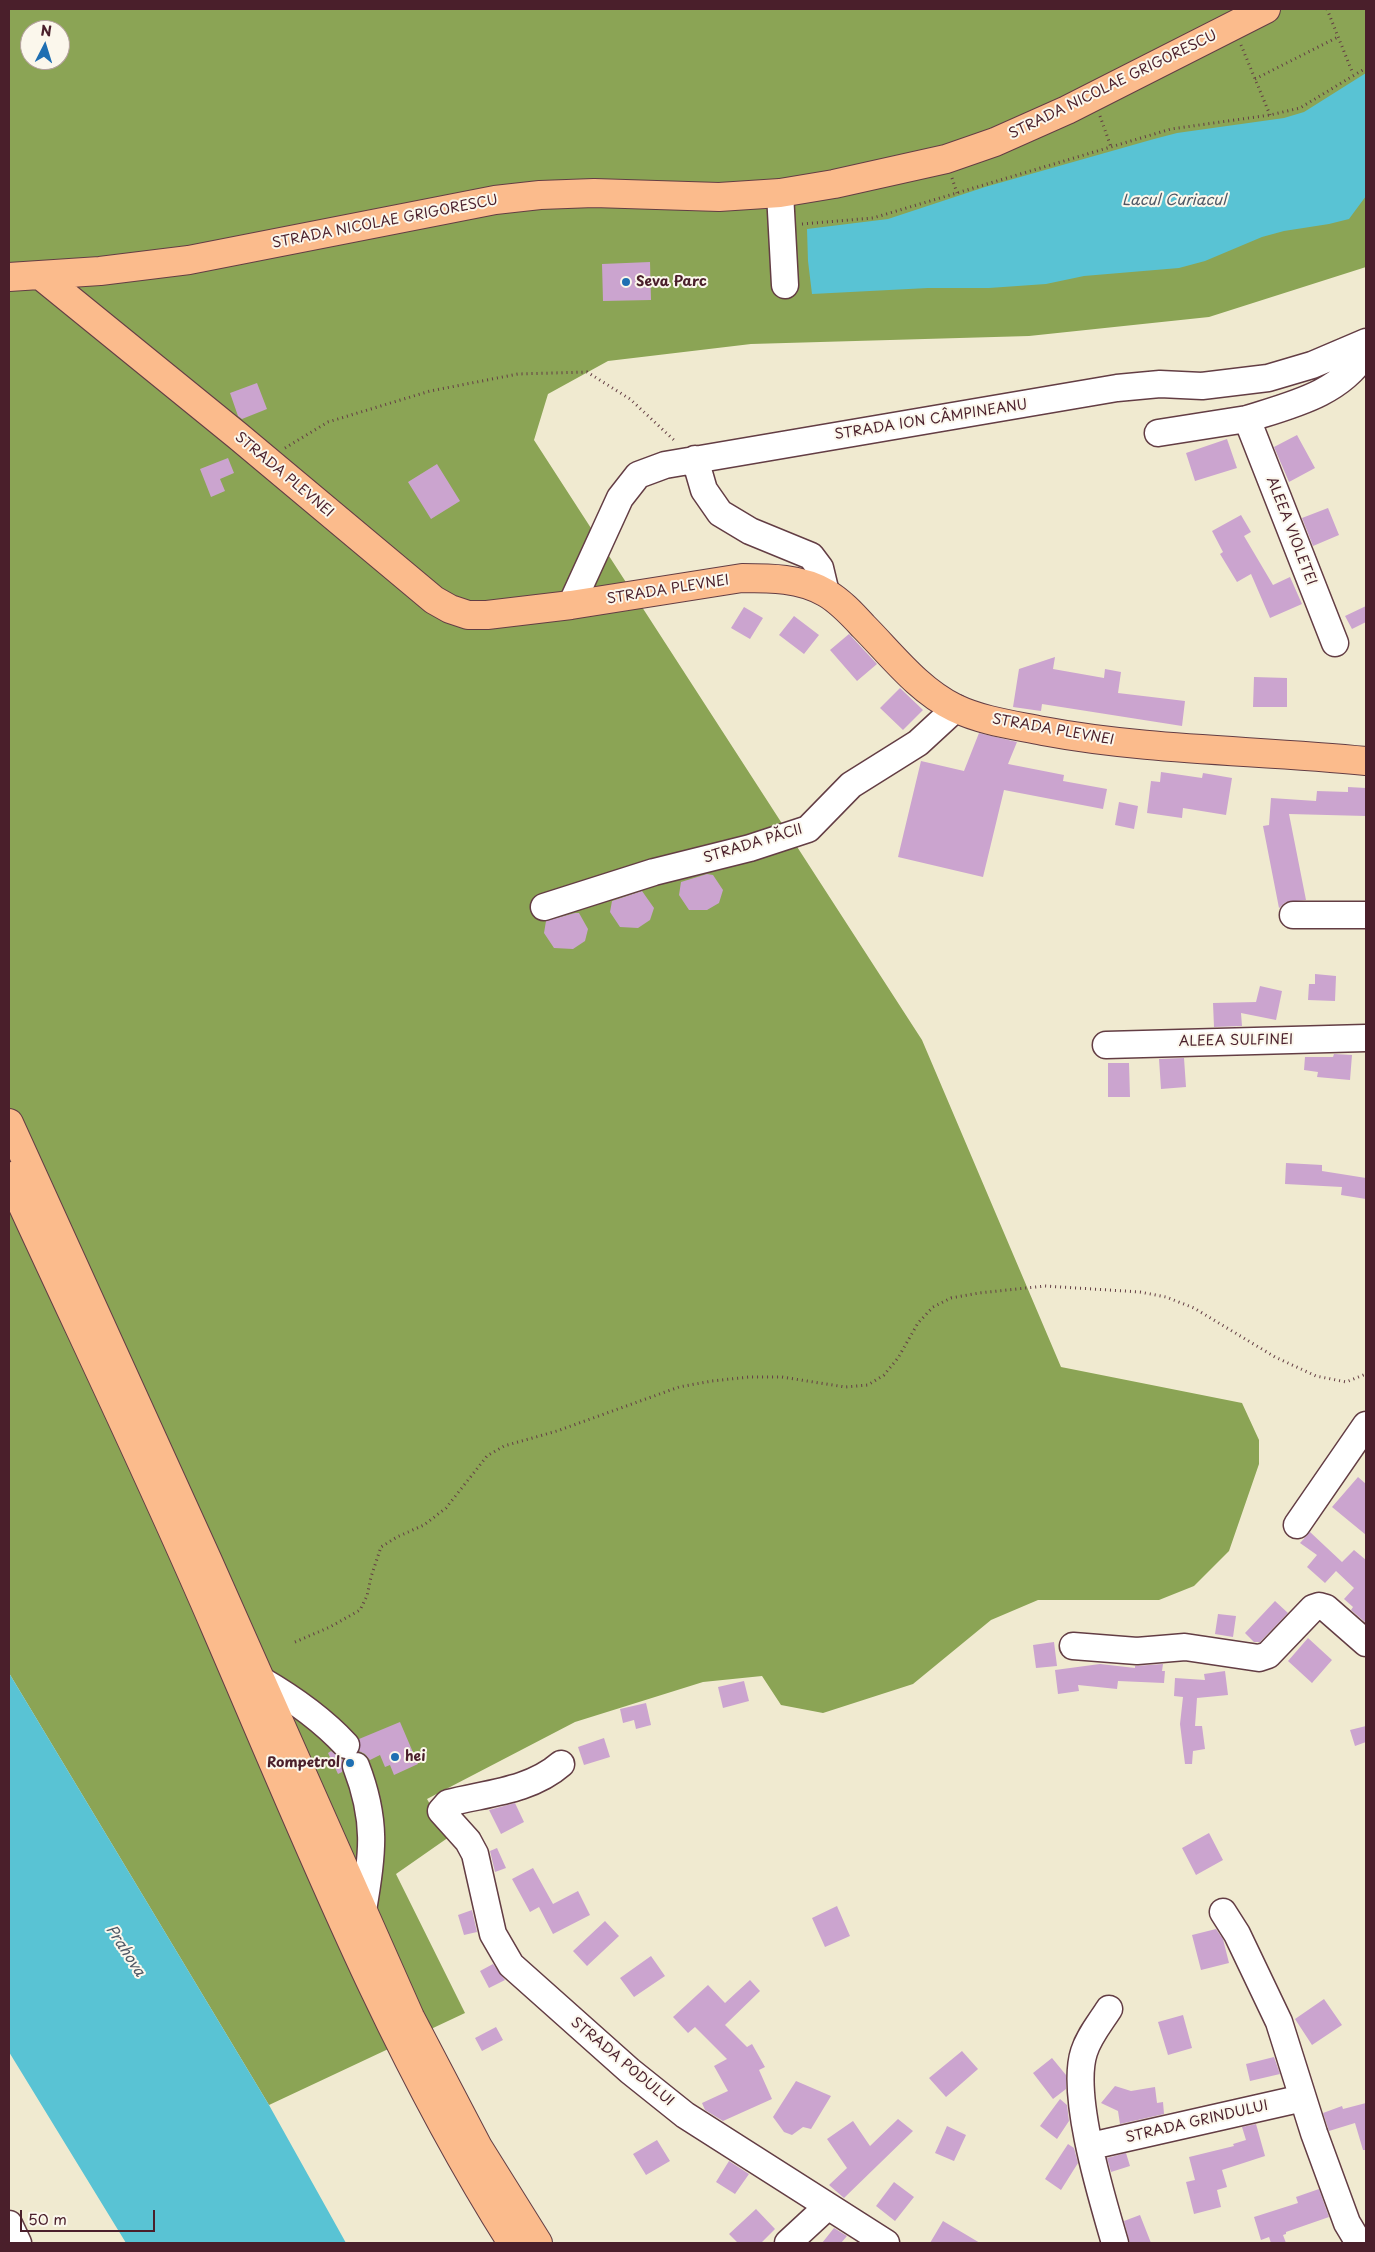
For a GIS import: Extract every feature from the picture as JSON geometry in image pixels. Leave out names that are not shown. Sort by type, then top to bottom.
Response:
[{"type":"main road","name":"STRADA NICOLAE GRIGORESCU","points":[[9,277],[144,266],[231,253],[456,206],[495,200],[540,195],[594,193],[720,197],[780,193],[834,184],[946,159],[995,142],[1093,97],[1266,9]]},
{"type":"main road","name":"STRADA PLEVNEI","points":[[40,275],[434,600],[450,609],[468,615],[487,615],[572,605],[742,578],[767,578],[798,582],[826,593],[848,611],[919,683],[935,696],[956,708],[1008,724],[1097,740],[1366,761]]},
{"type":"main road","points":[[9,1123],[428,2054],[478,2147],[538,2243]]},
{"type":"main road","points":[[9,1176],[201,1593],[344,1923],[392,2027],[460,2156],[512,2243]]},
{"type":"street","points":[[780,193],[785,285]]},
{"type":"street","name":"STRADA ION CÂMPINEANU","points":[[572,605],[620,498],[638,476],[665,464],[1117,388],[1160,384],[1202,386],[1268,378],[1312,365],[1366,342]]},
{"type":"street","points":[[1158,433],[1247,419],[1304,401],[1322,393],[1360,363],[1366,352]]},
{"type":"street","name":"ALEEA VIOLETEI","points":[[1247,419],[1335,643]]},
{"type":"street","points":[[695,459],[704,490],[720,513],[750,531],[811,556],[820,568],[826,593]]},
{"type":"street","name":"STRADA PĂCII","points":[[544,907],[654,872],[750,848],[808,829],[851,785],[918,744],[956,708]]},
{"type":"street","points":[[1293,915],[1366,915]]},
{"type":"street","name":"ALEEA SULFINEI","points":[[1106,1045],[1366,1038]]},
{"type":"street","points":[[1298,1525],[1366,1425]]},
{"type":"street","points":[[1073,1646],[1137,1651],[1185,1646],[1260,1658],[1268,1655],[1313,1608],[1319,1606],[1326,1608],[1366,1643]]},
{"type":"street","points":[[261,1680],[287,1695],[329,1727],[351,1755],[366,1792],[372,1824],[372,1862],[363,1910]]},
{"type":"street","name":"STRADA PODULUI","points":[[561,1764],[548,1775],[511,1790],[448,1803],[441,1810],[468,1841],[475,1854],[493,1934],[511,1965],[630,2071],[685,2115],[886,2243]]},
{"type":"street","points":[[1223,1912],[1237,1934],[1279,2022],[1303,2098],[1347,2223],[1358,2243]]},
{"type":"street","points":[[1109,2009],[1090,2040],[1084,2053],[1081,2069],[1083,2105],[1091,2146],[1115,2243]]},
{"type":"street","name":"STRADA GRINDULUI","points":[[1091,2146],[1303,2098]]},
{"type":"street","points":[[788,2243],[828,2206]]},
{"type":"street","points":[[9,2224],[18,2243]]},
{"type":"path","points":[[1327,9],[1353,74]]},
{"type":"path","points":[[1233,25],[1270,115]]},
{"type":"path","points":[[1255,80],[1338,37]]},
{"type":"path","points":[[782,226],[872,218],[1171,129],[1270,115],[1300,108],[1353,74],[1366,68]]},
{"type":"path","points":[[1093,97],[1111,147]]},
{"type":"path","points":[[266,460],[328,422],[430,391],[518,374],[587,372],[630,399],[695,459]]},
{"type":"path","points":[[295,1642],[330,1627],[360,1610],[367,1596],[371,1577],[382,1547],[397,1537],[424,1525],[446,1508],[487,1456],[504,1446],[557,1431],[679,1387],[712,1381],[782,1376],[845,1387],[868,1385],[884,1375],[898,1358],[918,1323],[933,1307],[951,1298],[1046,1286],[1140,1292],[1166,1297],[1194,1308],[1275,1357],[1316,1376],[1346,1382],[1366,1374]]},
{"type":"green space","points":[[9,9],[1366,9],[1366,267],[1209,317],[1029,336],[751,344],[608,361],[548,394],[534,440],[922,1040],[1061,1367],[1242,1403],[1259,1440],[1259,1464],[1229,1551],[1194,1586],[1159,1600],[1038,1600],[991,1620],[913,1684],[823,1713],[781,1705],[762,1676],[703,1682],[575,1722],[427,1799],[449,1837],[396,1874],[465,2013],[269,2105],[9,1673]]},
{"type":"water","name":"Lacul Curiacul","points":[[1366,73],[1366,196],[1349,219],[1262,237],[1205,261],[1179,268],[1084,276],[1046,284],[989,288],[928,288],[812,294],[807,229],[888,219],[985,187],[1177,133],[1284,118],[1304,112]]},
{"type":"water","name":"Prahova","points":[[9,1673],[269,2105],[346,2243],[126,2243],[9,2052]]},
{"type":"building","name":"Seva Parc","points":[[650,262],[651,300],[603,301],[602,264]]},
{"type":"building","points":[[257,383],[267,409],[242,419],[238,416],[230,393]]},
{"type":"building","points":[[1297,435],[1315,468],[1289,482],[1274,447]]},
{"type":"building","points":[[1227,439],[1237,468],[1195,481],[1186,453]]},
{"type":"building","points":[[228,458],[234,473],[220,479],[225,491],[211,497],[200,469]]},
{"type":"building","points":[[437,464],[460,501],[431,519],[408,482]]},
{"type":"building","points":[[1328,508],[1339,535],[1313,546],[1302,518]]},
{"type":"building","points":[[1241,515],[1251,532],[1244,536],[1273,585],[1290,577],[1302,604],[1270,618],[1251,574],[1237,582],[1220,554],[1223,552],[1212,531]]},
{"type":"building","points":[[1366,606],[1366,622],[1352,629],[1345,616]]},
{"type":"building","points":[[744,607],[763,618],[750,639],[731,628]]},
{"type":"building","points":[[794,616],[819,635],[804,654],[779,635]]},
{"type":"building","points":[[849,634],[877,664],[857,681],[830,650]]},
{"type":"building","points":[[1055,657],[1053,669],[1104,678],[1105,669],[1121,672],[1118,693],[1185,701],[1182,726],[1042,704],[1041,711],[1013,707],[1019,669]]},
{"type":"building","points":[[1254,677],[1287,678],[1287,707],[1253,707]]},
{"type":"building","points":[[900,688],[923,710],[903,730],[880,708]]},
{"type":"building","points":[[979,733],[1017,742],[1008,764],[1064,775],[1063,781],[1107,789],[1103,809],[1004,790],[983,877],[898,857],[921,761],[964,771]]},
{"type":"building","points":[[1161,772],[1202,778],[1203,773],[1232,778],[1226,815],[1183,808],[1182,818],[1147,813],[1151,781],[1160,782]]},
{"type":"building","points":[[1348,787],[1366,788],[1366,816],[1289,814],[1306,900],[1286,902],[1279,908],[1263,826],[1269,825],[1271,798],[1316,801],[1317,791],[1348,792]]},
{"type":"building","points":[[1119,802],[1138,806],[1134,829],[1115,825]]},
{"type":"building","points":[[707,874],[713,875],[723,890],[719,903],[707,910],[689,910],[679,895],[681,882]]},
{"type":"building","points":[[642,891],[654,908],[650,920],[638,928],[620,927],[610,912],[612,901]]},
{"type":"building","points":[[579,913],[588,929],[585,941],[573,949],[554,948],[544,933],[546,921]]},
{"type":"building","points":[[1315,974],[1336,976],[1335,1001],[1308,1000],[1309,984],[1315,984]]},
{"type":"building","points":[[1260,986],[1282,991],[1276,1020],[1241,1013],[1242,1026],[1214,1027],[1213,1003],[1256,1002]]},
{"type":"building","points":[[1334,1054],[1352,1055],[1350,1080],[1317,1077],[1318,1072],[1304,1070],[1305,1057],[1333,1057]]},
{"type":"building","points":[[1184,1058],[1186,1087],[1161,1089],[1159,1059]]},
{"type":"building","points":[[1108,1063],[1129,1063],[1130,1097],[1108,1097]]},
{"type":"building","points":[[1286,1163],[1322,1165],[1322,1171],[1366,1178],[1366,1199],[1341,1195],[1342,1187],[1285,1184]]},
{"type":"building","points":[[1358,1477],[1366,1484],[1366,1535],[1332,1507]]},
{"type":"building","points":[[1310,1532],[1342,1562],[1354,1550],[1366,1560],[1366,1623],[1351,1610],[1353,1607],[1344,1599],[1354,1588],[1336,1571],[1325,1583],[1307,1567],[1317,1555],[1300,1543]]},
{"type":"building","points":[[1275,1601],[1288,1613],[1260,1642],[1254,1642],[1245,1633]]},
{"type":"building","points":[[1218,1614],[1236,1616],[1233,1637],[1215,1634]]},
{"type":"building","points":[[1308,1638],[1332,1660],[1312,1683],[1288,1661]]},
{"type":"building","points":[[1054,1642],[1057,1666],[1036,1668],[1033,1645]]},
{"type":"building","points":[[1100,1664],[1135,1668],[1135,1666],[1163,1664],[1162,1671],[1165,1671],[1164,1683],[1118,1681],[1117,1689],[1078,1685],[1079,1691],[1058,1694],[1055,1670]]},
{"type":"building","points":[[1225,1671],[1228,1695],[1197,1698],[1195,1726],[1202,1726],[1205,1749],[1193,1751],[1192,1764],[1185,1764],[1180,1724],[1183,1697],[1174,1696],[1175,1678],[1205,1680],[1204,1674]]},
{"type":"building","points":[[744,1681],[749,1701],[723,1708],[718,1687]]},
{"type":"building","points":[[646,1703],[651,1725],[636,1729],[634,1720],[623,1723],[620,1709]]},
{"type":"building","points":[[400,1722],[418,1764],[394,1775],[390,1765],[385,1767],[380,1755],[370,1760],[359,1751],[359,1739]]},
{"type":"building","points":[[1366,1726],[1366,1742],[1355,1746],[1350,1730]]},
{"type":"building","points":[[604,1738],[610,1757],[584,1765],[578,1747]]},
{"type":"building","points":[[331,1751],[343,1760],[342,1772],[338,1774],[328,1753]]},
{"type":"building","points":[[515,1803],[524,1822],[501,1834],[489,1810]]},
{"type":"building","points":[[1209,1833],[1223,1860],[1196,1875],[1182,1848]]},
{"type":"building","points":[[497,1848],[506,1868],[495,1872],[490,1851]]},
{"type":"building","points":[[533,1868],[553,1904],[578,1891],[590,1915],[553,1934],[539,1907],[530,1912],[512,1879]]},
{"type":"building","points":[[837,1906],[850,1936],[825,1947],[812,1918]]},
{"type":"building","points":[[472,1910],[477,1932],[464,1935],[458,1915]]},
{"type":"building","points":[[605,1921],[619,1936],[587,1966],[573,1951]]},
{"type":"building","points":[[1216,1929],[1223,1939],[1229,1963],[1201,1970],[1192,1935]]},
{"type":"building","points":[[651,1956],[665,1976],[634,1997],[620,1978]]},
{"type":"building","points":[[493,1964],[505,1980],[489,1988],[480,1971]]},
{"type":"building","points":[[750,1980],[760,1991],[725,2025],[747,2047],[752,2044],[765,2067],[759,2070],[772,2099],[723,2121],[705,2110],[702,2103],[728,2091],[714,2066],[727,2059],[695,2027],[688,2033],[673,2017],[708,1985],[725,2003]]},
{"type":"building","points":[[1324,1999],[1342,2025],[1312,2045],[1295,2019]]},
{"type":"building","points":[[1183,2015],[1192,2048],[1168,2055],[1158,2022]]},
{"type":"building","points":[[496,2027],[503,2040],[482,2051],[475,2038]]},
{"type":"building","points":[[962,2051],[978,2069],[946,2097],[929,2078]]},
{"type":"building","points":[[1274,2057],[1280,2074],[1250,2081],[1246,2064]]},
{"type":"building","points":[[1052,2058],[1066,2075],[1066,2089],[1053,2099],[1033,2073]]},
{"type":"building","points":[[796,2081],[831,2096],[811,2129],[803,2127],[792,2135],[784,2132],[773,2117]]},
{"type":"building","points":[[1115,2086],[1131,2091],[1155,2087],[1157,2103],[1163,2102],[1164,2114],[1120,2124],[1118,2111],[1101,2103]]},
{"type":"building","points":[[1060,2099],[1067,2105],[1069,2121],[1057,2139],[1040,2126]]},
{"type":"building","points":[[1366,2103],[1366,2150],[1363,2150],[1355,2123],[1329,2131],[1323,2113],[1342,2106],[1343,2109]]},
{"type":"building","points":[[898,2119],[913,2131],[844,2198],[829,2185],[847,2168],[827,2139],[853,2121],[870,2146]]},
{"type":"building","points":[[1256,2124],[1265,2156],[1222,2170],[1227,2187],[1217,2190],[1221,2207],[1194,2214],[1186,2182],[1195,2180],[1189,2157],[1234,2146],[1233,2144],[1246,2140],[1242,2127]]},
{"type":"building","points":[[947,2126],[966,2135],[954,2161],[935,2153]]},
{"type":"building","points":[[657,2140],[670,2161],[646,2175],[633,2154]]},
{"type":"building","points":[[1068,2144],[1074,2148],[1078,2163],[1061,2190],[1045,2179]]},
{"type":"building","points":[[1126,2153],[1130,2166],[1111,2172],[1107,2158]]},
{"type":"building","points":[[729,2161],[749,2174],[735,2194],[716,2182]]},
{"type":"building","points":[[894,2182],[914,2197],[895,2221],[876,2206]]},
{"type":"building","points":[[1319,2189],[1329,2217],[1286,2232],[1283,2235],[1286,2243],[1271,2243],[1269,2237],[1261,2240],[1254,2217],[1298,2203],[1296,2197]]},
{"type":"building","points":[[756,2209],[775,2229],[761,2243],[738,2243],[729,2234]]},
{"type":"building","points":[[1140,2215],[1151,2243],[1130,2243],[1124,2221]]},
{"type":"building","points":[[943,2221],[980,2243],[930,2243]]},
{"type":"building","points":[[834,2228],[847,2236],[841,2243],[822,2243]]},
{"type":"place","name":"Seva Parc","points":[[626,282]]},
{"type":"place","name":"hei","points":[[395,1757]]},
{"type":"place","name":"Rompetrol","points":[[350,1763]]}]
